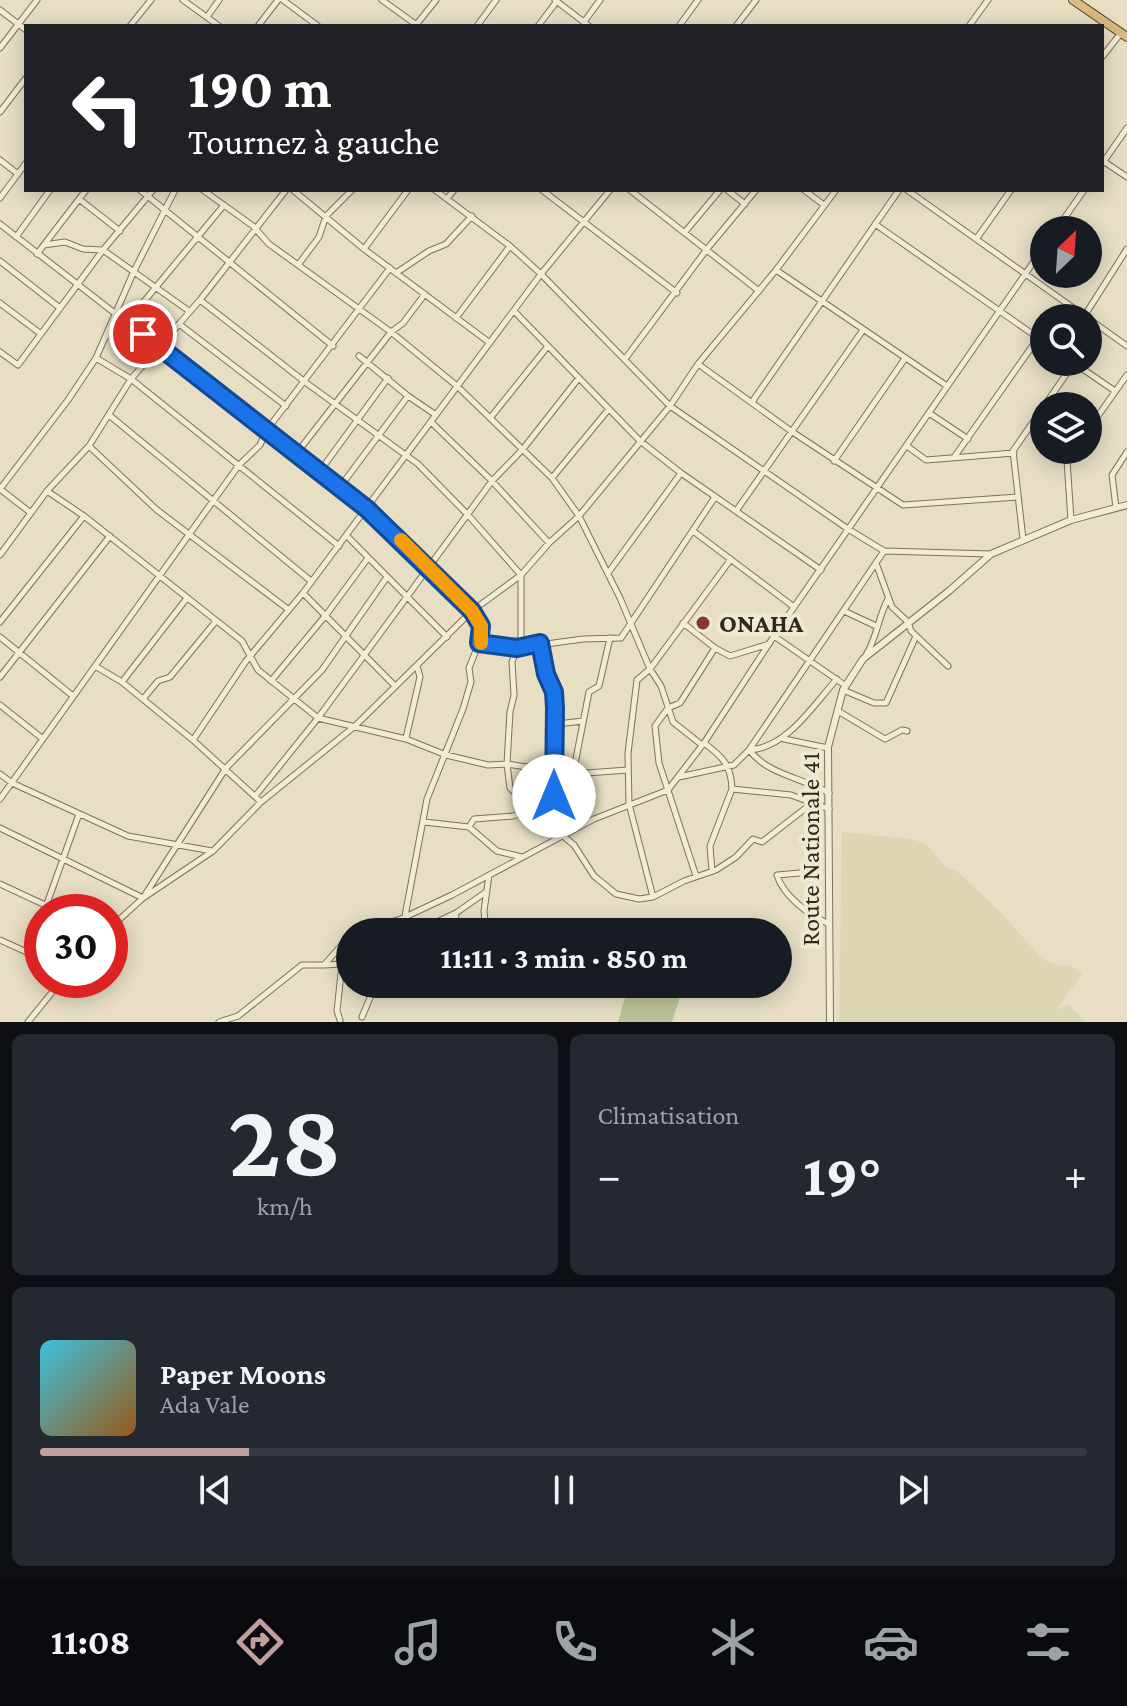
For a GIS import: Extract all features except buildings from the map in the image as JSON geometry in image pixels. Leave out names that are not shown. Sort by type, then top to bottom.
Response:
[{"type":"highway","points":[[1073,0],[1125,34]]},
{"type":"highway","points":[[1082,0],[1125,34]]},
{"type":"street","points":[[0,48],[37,0]]},
{"type":"street","points":[[132,24],[151,0]]},
{"type":"street","points":[[183,0],[216,24]]},
{"type":"street","points":[[207,17],[219,0]]},
{"type":"street","points":[[260,24],[281,0],[315,24]]},
{"type":"street","points":[[382,0],[414,24]]},
{"type":"street","points":[[418,24],[436,0]]},
{"type":"street","points":[[478,24],[496,0]]},
{"type":"street","points":[[539,24],[556,1],[586,24],[600,0]]},
{"type":"street","points":[[680,24],[698,0]]},
{"type":"street","points":[[738,24],[756,0]]},
{"type":"street","points":[[970,24],[988,0]]},
{"type":"street","points":[[0,10],[24,28]]},
{"type":"street","points":[[136,20],[141,24]]},
{"type":"street","points":[[1104,55],[1125,34]]},
{"type":"street","points":[[0,112],[24,81]]},
{"type":"street","points":[[1104,161],[1127,128]]},
{"type":"street","points":[[0,160],[18,174]]},
{"type":"street","points":[[1104,163],[1127,177]]},
{"type":"street","points":[[0,198],[24,166]]},
{"type":"street","points":[[16,237],[49,192]]},
{"type":"street","points":[[37,254],[84,192]]},
{"type":"street","points":[[142,192],[333,346]]},
{"type":"street","points":[[0,352],[18,365],[103,250],[152,192]]},
{"type":"street","points":[[31,513],[0,489],[96,358],[134,271],[174,192]]},
{"type":"street","points":[[206,192],[256,229],[269,244],[391,332],[457,386],[552,478],[579,516],[608,573],[650,669],[661,686],[673,722],[723,757],[729,765],[732,789],[710,846],[712,871]]},
{"type":"street","points":[[0,555],[47,491],[89,446],[131,379],[200,300],[284,192]]},
{"type":"street","points":[[296,192],[364,249],[490,343]]},
{"type":"street","points":[[298,265],[319,237],[326,216],[350,192]]},
{"type":"street","points":[[364,249],[407,192]]},
{"type":"street","points":[[438,192],[510,246],[541,274],[670,406],[848,529],[884,551],[991,554]]},
{"type":"street","points":[[447,199],[452,192]]},
{"type":"street","points":[[544,192],[677,293]]},
{"type":"street","points":[[193,740],[251,656],[347,536],[541,274],[608,192]]},
{"type":"street","points":[[633,192],[759,291]]},
{"type":"street","points":[[685,232],[718,192]]},
{"type":"street","points":[[730,192],[745,204]]},
{"type":"street","points":[[625,359],[707,249],[754,192]]},
{"type":"street","points":[[807,192],[824,205]]},
{"type":"street","points":[[128,912],[213,851],[261,802],[355,726],[448,638],[472,611],[521,575],[549,543],[579,516],[670,406],[698,364],[776,270],[834,192]]},
{"type":"street","points":[[752,402],[898,192]]},
{"type":"street","points":[[910,192],[1070,304]]},
{"type":"street","points":[[977,238],[1010,192]]},
{"type":"street","points":[[1066,216],[1083,192]]},
{"type":"street","points":[[79,199],[120,231]]},
{"type":"street","points":[[106,338],[127,322],[224,205]]},
{"type":"street","points":[[396,273],[429,251],[446,244],[472,216]]},
{"type":"street","points":[[0,224],[367,509],[472,611],[481,626],[479,643],[469,668],[471,682],[463,709],[427,799],[403,918]]},
{"type":"street","points":[[875,224],[1030,332]]},
{"type":"street","points":[[44,245],[65,242],[83,249],[103,250],[189,311]]},
{"type":"street","points":[[456,318],[510,246]]},
{"type":"street","points":[[1092,304],[1127,249]]},
{"type":"street","points":[[0,261],[60,308]]},
{"type":"street","points":[[403,918],[489,875],[561,834],[668,790],[703,744],[774,636],[1030,266]]},
{"type":"street","points":[[0,799],[189,533],[239,465],[260,445],[266,431],[390,268]]},
{"type":"street","points":[[776,270],[947,386]]},
{"type":"street","points":[[296,454],[391,332],[403,323],[425,294]]},
{"type":"street","points":[[200,300],[305,382],[418,464],[521,575],[521,636],[512,662],[514,695],[507,764],[510,788],[533,810],[554,823],[574,845],[594,876],[616,894],[639,899],[653,897],[712,871],[736,857],[753,839],[762,842],[811,804]]},
{"type":"street","points":[[0,303],[41,334]]},
{"type":"street","points":[[515,312],[640,441],[821,570]]},
{"type":"street","points":[[179,324],[286,406]]},
{"type":"street","points":[[1102,328],[1127,346]]},
{"type":"street","points":[[736,511],[863,330]]},
{"type":"street","points":[[491,417],[548,346]]},
{"type":"street","points":[[955,456],[1030,350]]},
{"type":"street","points":[[359,356],[436,415]]},
{"type":"street","points":[[96,358],[131,379],[339,546]]},
{"type":"street","points":[[834,461],[904,359]]},
{"type":"street","points":[[698,364],[834,461],[903,505],[1018,497]]},
{"type":"street","points":[[1102,410],[1127,375]]},
{"type":"street","points":[[1023,539],[1014,453],[1065,376]]},
{"type":"street","points":[[1094,376],[1115,391]]},
{"type":"street","points":[[320,471],[388,378]]},
{"type":"street","points":[[256,795],[318,718],[492,481],[523,449],[578,379]]},
{"type":"street","points":[[340,487],[408,396]]},
{"type":"street","points":[[552,478],[608,410]]},
{"type":"street","points":[[929,413],[969,439]]},
{"type":"street","points":[[109,415],[311,581]]},
{"type":"street","points":[[431,422],[492,481],[549,543]]},
{"type":"street","points":[[89,446],[157,510],[289,610]]},
{"type":"street","points":[[907,446],[926,460],[1014,453]]},
{"type":"street","points":[[1116,508],[1112,475],[1127,452]]},
{"type":"street","points":[[1067,464],[1071,520]]},
{"type":"street","points":[[608,573],[681,473]]},
{"type":"street","points":[[47,491],[84,516],[242,641],[258,670],[318,718],[406,739],[446,755],[488,765],[507,764],[573,774],[628,770]]},
{"type":"street","points":[[479,643],[517,648],[540,643],[621,638],[715,497]]},
{"type":"street","name":"Route Nationale 41","points":[[830,1022],[828,748],[844,688],[863,659],[991,554],[1071,520],[1127,505]]},
{"type":"street","points":[[0,622],[84,516]]},
{"type":"street","points":[[692,531],[794,607]]},
{"type":"street","points":[[0,677],[110,536]]},
{"type":"street","points":[[347,536],[448,638]]},
{"type":"street","points":[[678,778],[734,765],[749,750],[884,551]]},
{"type":"street","points":[[271,681],[368,558]]},
{"type":"street","points":[[653,897],[629,804],[628,770],[637,680],[650,669],[731,559]]},
{"type":"street","points":[[876,562],[892,607],[908,622],[911,631],[948,666]]},
{"type":"street","points":[[143,898],[226,768],[322,670],[387,577]]},
{"type":"street","points":[[303,593],[395,686]]},
{"type":"street","points":[[122,682],[187,598]]},
{"type":"street","points":[[863,659],[874,643],[876,626],[888,599]]},
{"type":"street","points":[[844,611],[876,626]]},
{"type":"street","points":[[143,699],[158,681],[170,677],[216,621]]},
{"type":"street","points":[[683,623],[730,656],[769,644]]},
{"type":"street","points":[[774,636],[837,679],[844,688],[874,703],[886,703],[916,636]]},
{"type":"street","points":[[0,637],[73,696]]},
{"type":"street","points":[[573,774],[589,692],[599,686],[610,638]]},
{"type":"street","points":[[540,643],[546,674],[554,692],[557,724],[553,770],[554,823]]},
{"type":"street","points":[[696,876],[659,763],[655,726],[668,708],[680,703],[715,648]]},
{"type":"street","points":[[95,666],[143,699],[226,768],[261,802]]},
{"type":"street","points":[[406,739],[420,677],[417,666]]},
{"type":"street","points":[[749,750],[764,749],[783,739],[837,679]]},
{"type":"street","points":[[0,705],[43,739]]},
{"type":"street","points":[[838,711],[885,739],[902,730],[907,731]]},
{"type":"street","points":[[557,724],[583,721]]},
{"type":"street","points":[[783,739],[828,748]]},
{"type":"street","points":[[749,750],[758,761],[773,770],[810,782],[829,793]]},
{"type":"street","points":[[0,774],[12,783],[128,836],[213,851]]},
{"type":"street","points":[[732,789],[791,795],[829,810]]},
{"type":"street","points":[[469,827],[474,819],[513,816],[533,810]]},
{"type":"street","points":[[51,894],[79,814]]},
{"type":"street","points":[[424,822],[469,827],[497,851],[522,857]]},
{"type":"street","points":[[0,828],[143,898]]},
{"type":"street","points":[[800,873],[777,875],[780,885],[788,895],[829,924]]},
{"type":"street","points":[[485,918],[489,875]]},
{"type":"street","points":[[0,884],[24,899]]},
{"type":"street","points":[[445,918],[486,892]]},
{"type":"street","points":[[456,913],[456,918]]},
{"type":"street","points":[[0,940],[24,952]]},
{"type":"street","points":[[324,965],[336,952]]},
{"type":"street","points":[[219,1022],[238,1016],[302,965],[336,964]]},
{"type":"street","points":[[28,1022],[47,998]]},
{"type":"street","points":[[338,998],[340,1020]]},
{"type":"street","points":[[362,1017],[370,998]]},
{"type":"shaded area","points":[[842,832],[925,843],[946,867],[958,872],[997,909],[1043,959],[1059,966],[1069,964],[1082,974],[1056,1010],[1069,1005],[1086,1022],[839,1022]]},
{"type":"green space","points":[[625,998],[680,998],[672,1022],[618,1022]]},
{"type":"slow traffic","points":[[401,540],[472,611],[481,626],[481,643]]},
{"type":"place","name":"ONAHA","points":[[703,623]]},
{"type":"route","points":[[143,334],[367,509],[472,611],[481,626],[479,643],[517,648],[540,643],[546,674],[554,692],[557,724],[554,796]]}]
